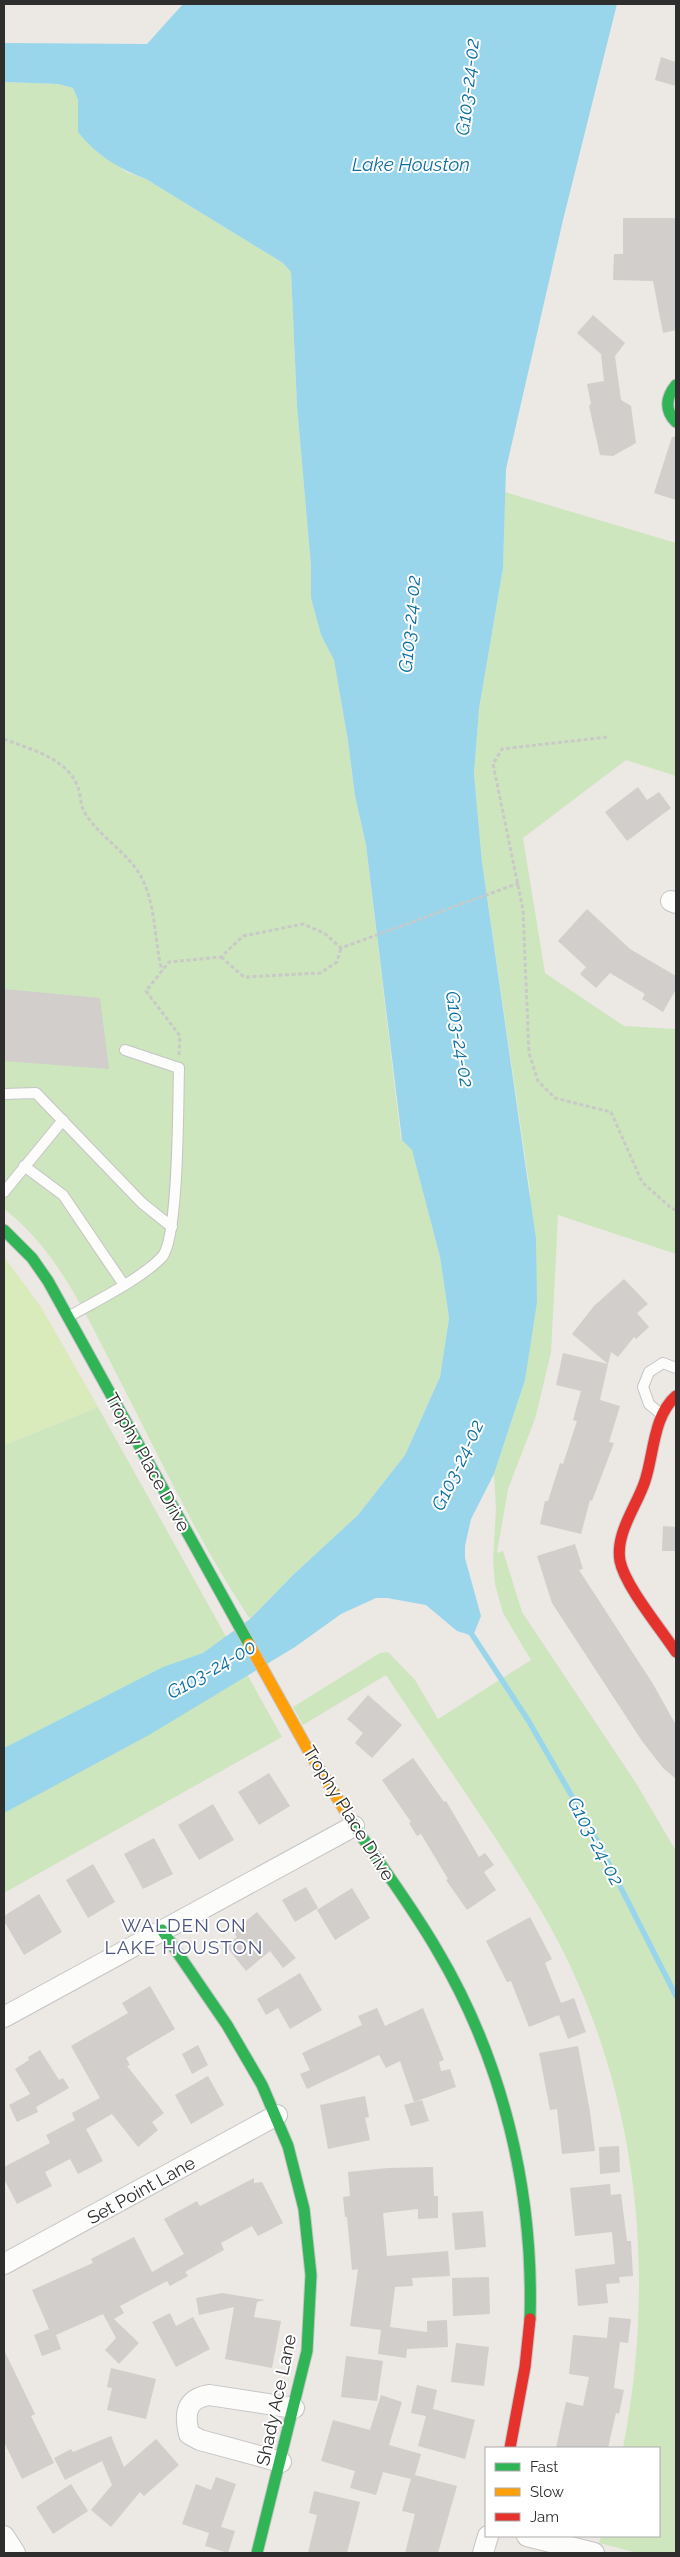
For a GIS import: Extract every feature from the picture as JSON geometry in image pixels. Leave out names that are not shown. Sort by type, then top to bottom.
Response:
[{"type":"street","points":[[676,385],[670,391],[666,405],[670,417],[676,422]]},
{"type":"street","name":"Trophy Place Drive","points":[[4,1230],[32,1258],[68,1317],[160,1479],[219,1592],[280,1701],[354,1826],[444,1962],[485,2048],[500,2090],[521,2175],[530,2274],[527,2356],[510,2447]]},
{"type":"street","points":[[676,1396],[666,1408],[663,1416],[644,1483],[627,1524],[620,1561],[627,1577],[676,1652]]},
{"type":"street","points":[[4,2017],[354,1826]]},
{"type":"street","name":"Shady Ace Lane","points":[[162,1930],[244,2053],[277,2115],[294,2161],[302,2194],[310,2249],[308,2342],[294,2408],[257,2553]]},
{"type":"street","name":"Set Point Lane","points":[[4,2264],[277,2115]]},
{"type":"street","points":[[280,2462],[200,2440],[189,2434],[186,2420],[188,2407],[197,2397],[209,2395],[294,2408]]},
{"type":"street","points":[[4,2536],[16,2553]]},
{"type":"street","points":[[484,2553],[488,2537]]},
{"type":"street","points":[[531,2537],[594,2553]]},
{"type":"lane","points":[[68,1317],[124,1285],[163,1256],[172,1227],[179,1068],[125,1050]]},
{"type":"lane","points":[[4,1094],[36,1093],[142,1203],[172,1227]]},
{"type":"lane","points":[[4,1192],[63,1120]]},
{"type":"lane","points":[[24,1166],[63,1195],[124,1285]]},
{"type":"lane","points":[[663,1416],[649,1404],[643,1387],[649,1372],[663,1363],[676,1368]]},
{"type":"path","points":[[607,737],[502,749],[493,764],[522,910],[529,1053],[538,1081],[555,1098],[610,1112],[642,1182],[671,1208],[676,1210]]},
{"type":"path","points":[[4,739],[56,760],[67,770],[78,786],[84,812],[135,866],[146,888],[154,922],[156,950],[162,971]]},
{"type":"path","points":[[341,948],[518,883]]},
{"type":"path","points":[[179,1068],[180,1036],[146,991],[169,962],[222,957],[243,936],[303,924],[324,932],[341,948]]},
{"type":"path","points":[[222,957],[244,977],[320,973],[337,962],[341,948]]},
{"type":"green space","points":[[4,82],[58,84],[73,88],[78,100],[78,132],[126,172],[146,179],[283,263],[291,272],[297,406],[311,566],[311,598],[321,635],[334,659],[355,796],[366,845],[401,1139],[412,1149],[440,1257],[449,1318],[440,1377],[405,1455],[358,1515],[294,1574],[250,1619],[197,1530],[70,1286],[40,1244],[4,1209]]},
{"type":"green space","points":[[505,492],[676,543],[676,776],[626,760],[523,838],[545,973],[624,1026],[676,1029],[676,1254],[558,1215],[551,1353],[535,1419],[508,1489],[497,1553],[503,1551],[522,1612],[636,1783],[676,1851],[676,2553],[638,2553],[599,2543],[601,2537],[660,2537],[660,2447],[623,2447],[634,2378],[639,2308],[638,2237],[631,2168],[617,2099],[597,2032],[571,1967],[519,1875],[386,1675],[303,1725],[293,1707],[380,1653],[388,1652],[415,1680],[438,1719],[531,1660],[503,1613],[495,1584],[493,1560],[496,1509],[494,1474],[525,1380],[530,1191],[482,862],[474,775],[479,709],[503,568]]},
{"type":"green space","points":[[4,1257],[41,1307],[98,1407],[4,1445]]},
{"type":"green space","points":[[98,1407],[282,1737],[4,1893],[4,1445]]},
{"type":"water","name":"Lake Houston","points":[[183,4],[617,4],[563,220],[506,469],[503,568],[479,709],[474,774],[482,862],[536,1239],[537,1302],[525,1380],[494,1474],[471,1519],[465,1546],[465,1558],[481,1616],[473,1636],[457,1631],[426,1605],[387,1598],[376,1598],[341,1614],[295,1647],[149,1735],[4,1813],[4,1748],[163,1667],[203,1653],[250,1619],[294,1574],[358,1515],[405,1455],[440,1377],[449,1318],[440,1257],[412,1150],[402,1140],[366,845],[355,796],[334,660],[321,635],[311,598],[311,566],[297,406],[291,272],[283,263],[146,179],[117,166],[92,148],[78,132],[78,100],[73,88],[58,84],[4,82],[4,43],[147,44]]},
{"type":"building","points":[[661,57],[676,62],[676,86],[655,80]]},
{"type":"building","points":[[623,218],[676,218],[676,330],[663,333],[653,281],[613,280],[614,254],[623,254]]},
{"type":"building","points":[[593,315],[625,343],[615,356],[621,400],[631,406],[636,443],[613,456],[600,455],[589,406],[591,404],[587,384],[604,381],[601,354],[577,333]]},
{"type":"building","points":[[672,437],[676,437],[676,500],[654,493]]},
{"type":"building","points":[[638,787],[647,800],[659,792],[671,808],[627,841],[605,812]]},
{"type":"building","points":[[587,909],[630,949],[676,976],[676,989],[663,1012],[642,999],[645,994],[610,973],[596,988],[580,974],[586,967],[558,941]]},
{"type":"building","points":[[4,989],[100,998],[109,1069],[4,1061]]},
{"type":"building","points":[[624,1279],[648,1304],[637,1313],[649,1327],[636,1339],[634,1337],[618,1357],[611,1352],[608,1364],[572,1334],[594,1306]]},
{"type":"building","points":[[563,1353],[608,1364],[600,1400],[620,1406],[609,1442],[614,1443],[592,1501],[590,1500],[581,1534],[540,1524],[545,1501],[548,1501],[560,1463],[563,1464],[577,1421],[573,1420],[581,1391],[556,1385]]},
{"type":"building","points":[[663,1526],[676,1527],[676,1551],[662,1551]]},
{"type":"building","points":[[575,1544],[583,1569],[579,1570],[653,1684],[676,1725],[676,1779],[663,1768],[642,1741],[552,1603],[537,1556]]},
{"type":"building","points":[[368,1695],[402,1725],[372,1758],[355,1743],[363,1733],[347,1719]]},
{"type":"building","points":[[413,1758],[444,1802],[446,1801],[479,1857],[485,1853],[494,1865],[484,1872],[496,1890],[467,1910],[446,1880],[448,1879],[421,1834],[417,1836],[409,1823],[411,1822],[382,1780]]},
{"type":"building","points":[[269,1773],[290,1806],[259,1825],[238,1792]]},
{"type":"building","points":[[213,1804],[234,1840],[199,1860],[178,1825]]},
{"type":"building","points":[[154,1838],[173,1874],[143,1889],[124,1854]]},
{"type":"building","points":[[93,1864],[115,1902],[88,1918],[66,1880]]},
{"type":"building","points":[[306,1887],[318,1908],[295,1922],[282,1900]]},
{"type":"building","points":[[352,1888],[370,1918],[335,1940],[317,1910]]},
{"type":"building","points":[[39,1894],[62,1932],[24,1955],[4,1921],[4,1916]]},
{"type":"building","points":[[257,1912],[296,1958],[283,1968],[270,1951],[246,1971],[226,1946],[237,1937],[233,1932]]},
{"type":"building","points":[[530,1917],[552,1959],[545,1963],[561,2003],[574,1998],[586,2032],[568,2039],[559,2015],[529,2027],[511,1981],[507,1982],[486,1941]]},
{"type":"building","points":[[300,1973],[322,2010],[290,2029],[278,2008],[266,2015],[257,1999]]},
{"type":"building","points":[[150,1986],[175,2029],[126,2058],[130,2065],[127,2066],[164,2113],[152,2122],[158,2130],[138,2147],[112,2114],[86,2129],[103,2161],[78,2174],[70,2159],[45,2172],[52,2186],[17,2204],[4,2179],[4,2167],[50,2143],[46,2135],[75,2120],[72,2113],[100,2098],[71,2046],[128,2013],[122,2003]]},
{"type":"building","points":[[377,2008],[385,2026],[423,2008],[444,2060],[439,2062],[441,2071],[450,2069],[456,2087],[414,2102],[400,2061],[386,2068],[379,2055],[307,2089],[300,2074],[310,2070],[302,2053],[362,2025],[358,2016]]},
{"type":"building","points":[[198,2045],[208,2065],[192,2074],[182,2054]]},
{"type":"building","points":[[578,2046],[595,2151],[562,2154],[557,2109],[550,2110],[539,2053]]},
{"type":"building","points":[[40,2050],[59,2080],[63,2078],[69,2088],[36,2107],[38,2112],[17,2122],[9,2105],[30,2094],[15,2069],[29,2060],[28,2057]]},
{"type":"building","points":[[208,2076],[224,2105],[191,2124],[175,2095]]},
{"type":"building","points":[[365,2096],[369,2117],[365,2118],[370,2140],[328,2149],[320,2105]]},
{"type":"building","points":[[422,2100],[429,2121],[411,2126],[404,2105]]},
{"type":"building","points":[[619,2146],[620,2172],[600,2174],[599,2147]]},
{"type":"building","points":[[433,2167],[434,2196],[438,2196],[438,2218],[418,2219],[418,2209],[383,2213],[387,2256],[448,2251],[450,2276],[412,2278],[413,2286],[395,2287],[390,2327],[427,2332],[427,2321],[447,2320],[448,2347],[407,2349],[406,2358],[378,2354],[381,2330],[350,2326],[358,2269],[352,2270],[347,2217],[345,2217],[343,2197],[350,2196],[348,2172],[388,2168]]},
{"type":"building","points":[[254,2178],[254,2183],[262,2182],[283,2223],[258,2236],[252,2226],[221,2243],[224,2250],[185,2272],[188,2276],[170,2286],[167,2281],[120,2306],[124,2313],[114,2319],[139,2343],[119,2364],[105,2350],[116,2338],[103,2314],[56,2335],[61,2349],[42,2356],[34,2335],[49,2329],[32,2290],[93,2263],[91,2259],[134,2237],[152,2272],[184,2254],[164,2219],[197,2201],[200,2206]]},
{"type":"building","points":[[610,2184],[611,2195],[621,2194],[627,2241],[631,2241],[633,2276],[619,2277],[620,2283],[606,2284],[608,2303],[578,2306],[575,2269],[615,2264],[612,2232],[575,2236],[570,2188]]},
{"type":"building","points":[[483,2211],[486,2247],[455,2250],[452,2213]]},
{"type":"building","points":[[489,2277],[490,2314],[453,2316],[452,2278]]},
{"type":"building","points":[[222,2293],[265,2300],[257,2302],[254,2317],[281,2321],[272,2368],[225,2359],[234,2307],[199,2315],[196,2298]]},
{"type":"building","points":[[170,2313],[176,2326],[193,2317],[210,2349],[176,2367],[152,2322]]},
{"type":"building","points":[[609,2317],[631,2319],[628,2343],[620,2342],[614,2388],[624,2390],[619,2414],[616,2413],[608,2447],[556,2447],[566,2402],[583,2406],[589,2377],[569,2374],[573,2335],[607,2338]]},
{"type":"building","points":[[456,2343],[489,2347],[484,2386],[451,2382]]},
{"type":"building","points":[[4,2350],[35,2414],[31,2416],[54,2463],[22,2479],[4,2442]]},
{"type":"building","points":[[346,2356],[383,2361],[377,2401],[341,2397]]},
{"type":"building","points":[[111,2368],[156,2379],[146,2419],[107,2410],[112,2388],[107,2387]]},
{"type":"building","points":[[417,2385],[437,2390],[433,2409],[475,2420],[465,2459],[418,2446],[426,2416],[411,2413]]},
{"type":"building","points":[[381,2395],[402,2402],[389,2445],[421,2454],[415,2475],[457,2486],[438,2553],[405,2553],[415,2514],[402,2511],[411,2479],[383,2472],[376,2495],[350,2488],[355,2471],[321,2461],[333,2420],[370,2430]]},
{"type":"building","points":[[111,2436],[124,2467],[156,2439],[179,2465],[144,2496],[140,2492],[111,2527],[91,2510],[112,2485],[102,2461],[65,2480],[54,2458],[71,2449],[73,2452]]},
{"type":"building","points":[[216,2477],[236,2484],[221,2527],[235,2531],[228,2553],[205,2546],[209,2533],[182,2524],[196,2484],[211,2490]]},
{"type":"building","points":[[71,2484],[88,2511],[53,2534],[36,2507]]},
{"type":"building","points":[[314,2491],[360,2502],[347,2553],[308,2553],[317,2515],[309,2513]]},
{"type":"waterway","name":"G103-24-02","points":[[469,1630],[528,1720],[592,1831],[676,1996]]},
{"type":"traffic: fast","points":[[676,385],[668,399],[668,408],[676,422]]},
{"type":"traffic: fast","points":[[4,1230],[32,1258],[48,1281],[249,1644]]},
{"type":"traffic: fast","points":[[347,1814],[416,1915],[437,1950],[460,1992],[480,2036],[510,2128],[520,2175],[530,2271],[530,2319]]},
{"type":"traffic: fast","points":[[162,1930],[227,2025],[262,2085],[288,2146],[304,2209],[311,2275],[307,2351],[257,2553]]},
{"type":"traffic: slow","points":[[249,1644],[312,1757],[347,1814]]},
{"type":"traffic: jam","points":[[676,1396],[668,1404],[658,1425],[645,1481],[624,1530],[619,1551],[623,1571],[629,1583],[676,1652]]},
{"type":"traffic: jam","points":[[510,2447],[525,2367],[530,2319]]},
{"type":"district","name":"WALDEN ON LAKE HOUSTON","points":[[184,1936]]},
{"type":"water label","name":"G103-24-00","points":[[211,1669]]}]
